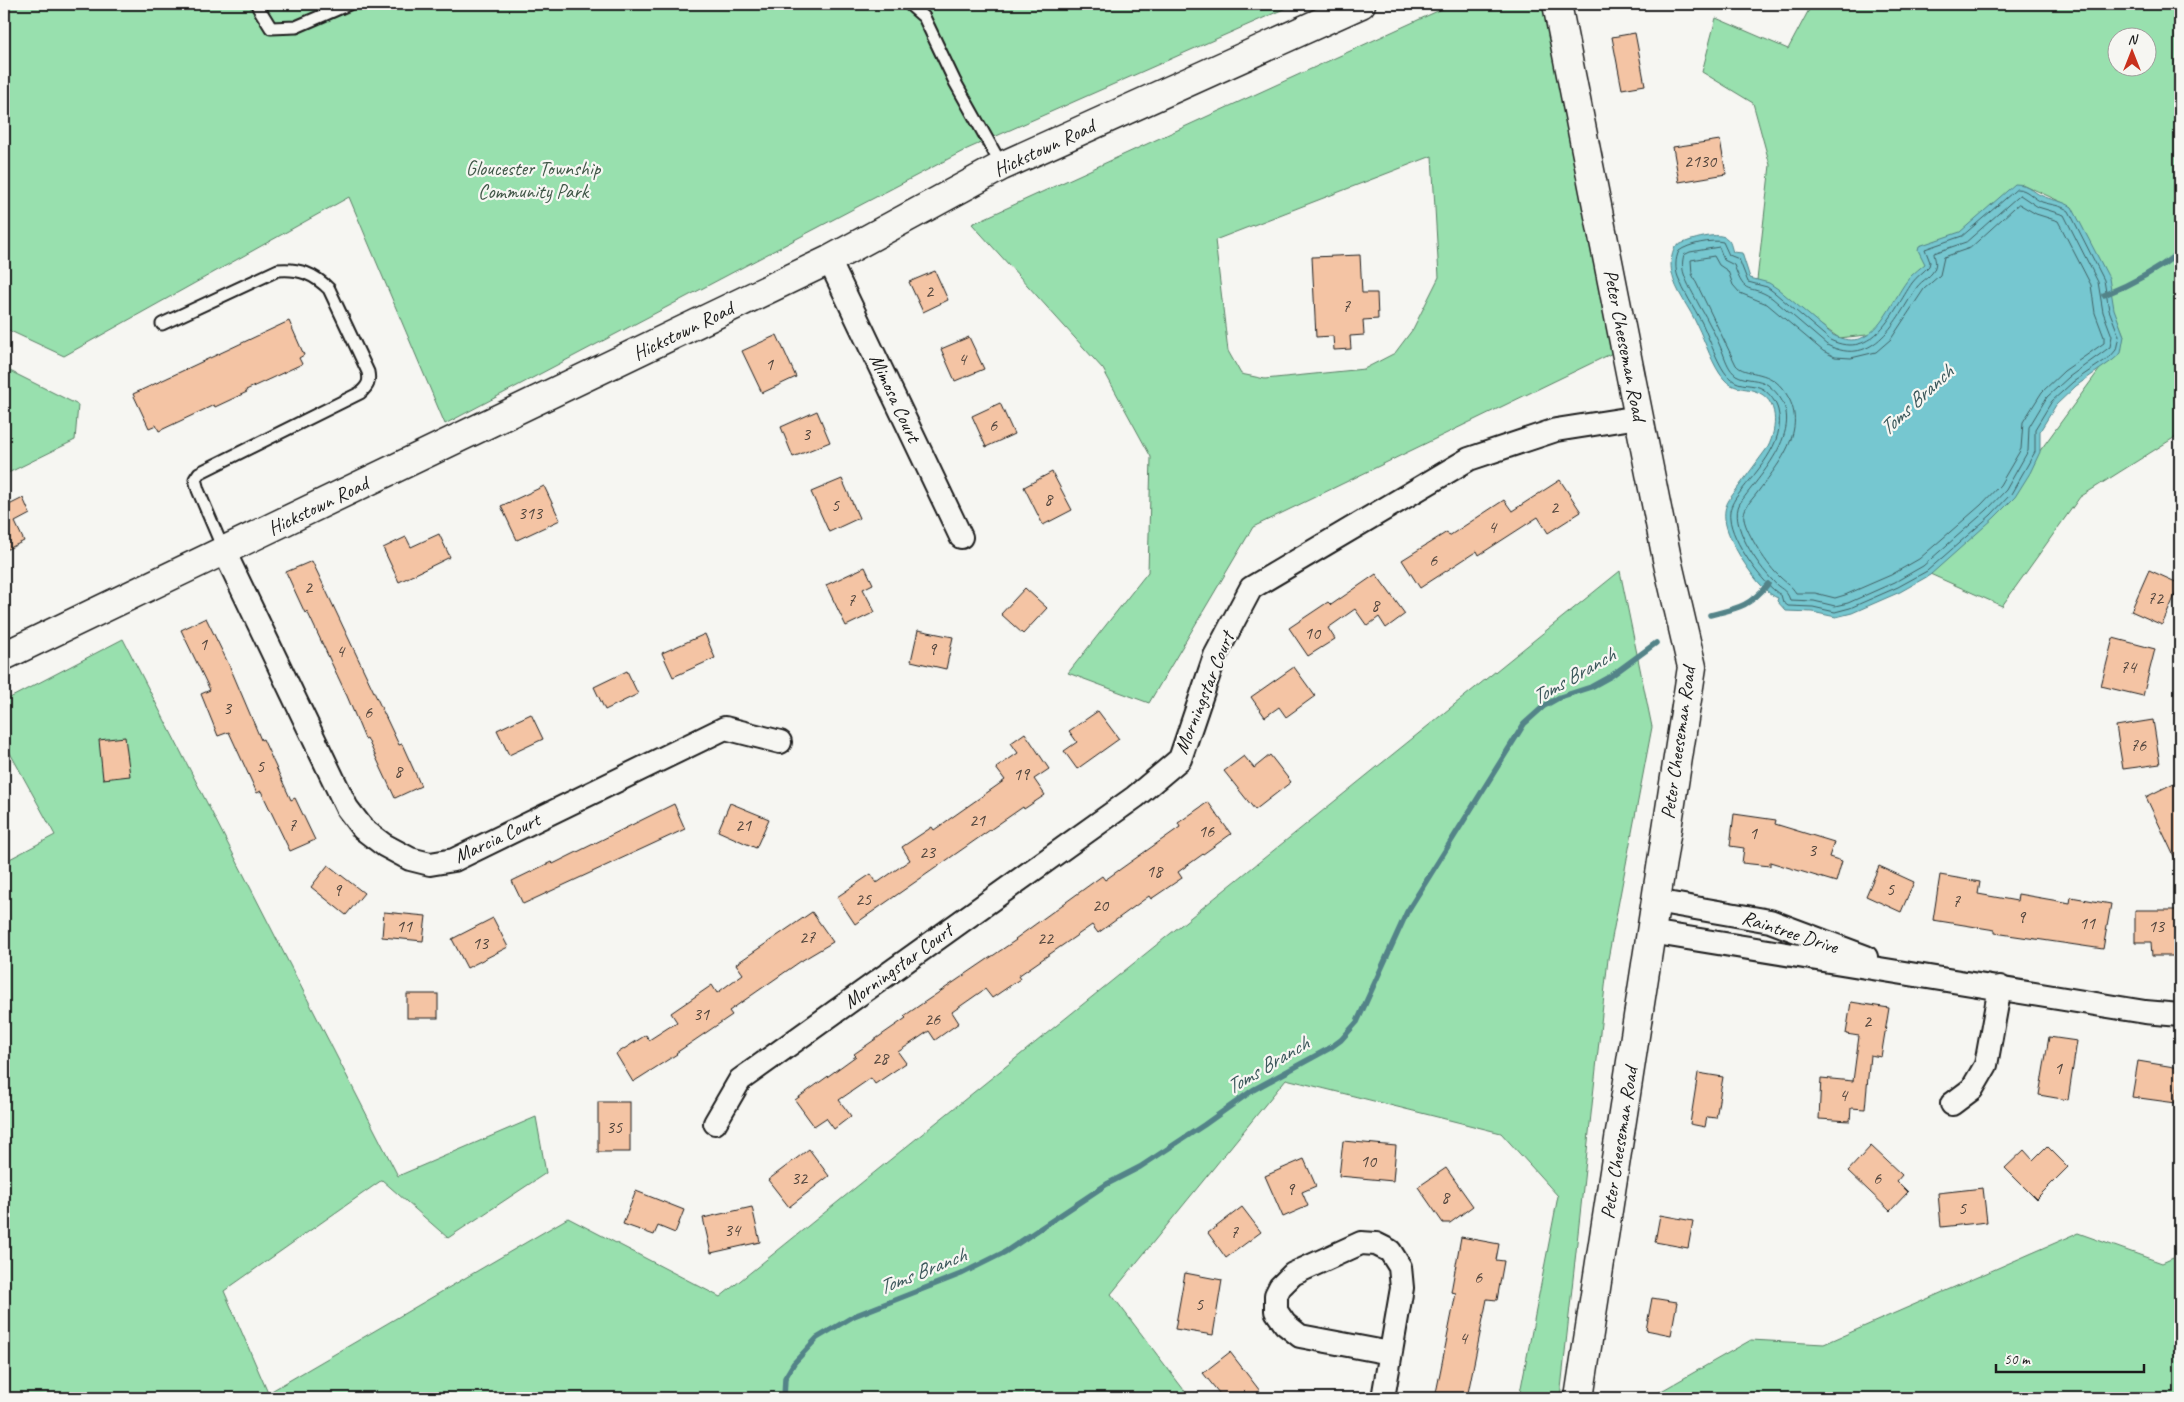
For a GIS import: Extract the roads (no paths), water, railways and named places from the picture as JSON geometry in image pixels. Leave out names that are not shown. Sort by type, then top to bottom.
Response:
[{"type":"street","name":"Hickstown Road","points":[[4,656],[829,260],[1002,166],[1361,4]]},
{"type":"street","name":"Peter Cheeseman Road","points":[[1557,4],[1668,564],[1692,667],[1579,1398]]},
{"type":"street","name":"Mimosa Court","points":[[829,260],[961,537]]},
{"type":"street","name":"Morningstar Court","points":[[714,1123],[740,1080],[1135,797],[1180,759],[1215,656],[1251,588],[1469,459],[1556,430],[1639,416]]},
{"type":"street","name":"Marcia Court","points":[[224,552],[347,808],[363,829],[384,845],[410,859],[430,864],[454,860],[725,728],[780,742]]},
{"type":"street","name":"Raintree Drive","points":[[1656,901],[1770,921],[1852,952],[1921,975]]},
{"type":"street","name":"Raintree Drive","points":[[1650,932],[2000,987],[2145,1012],[2180,1015]]},
{"type":"street","points":[[1952,1104],[1972,1089],[1986,1065],[2000,987]]},
{"type":"street","points":[[1383,1398],[1402,1288],[1400,1268],[1390,1251],[1376,1244],[1361,1243],[1292,1274],[1280,1287],[1276,1295],[1276,1311],[1285,1324],[1300,1336],[1390,1353]]},
{"type":"lane","points":[[259,4],[258,7],[271,28],[296,26],[349,4]]},
{"type":"lane","points":[[909,4],[924,17],[955,82],[1002,166]]},
{"type":"lane","points":[[162,324],[278,270],[292,269],[303,271],[321,281],[329,289],[368,372],[369,383],[367,388],[360,393],[199,473],[195,479],[198,490],[224,552]]},
{"type":"water","points":[[2015,184],[2025,185],[2041,195],[2072,207],[2109,278],[2114,309],[2124,336],[2121,353],[2076,386],[2056,405],[2040,431],[2040,452],[2015,497],[1930,575],[1900,592],[1852,613],[1836,617],[1812,612],[1786,611],[1777,601],[1778,598],[1770,594],[1762,586],[1745,564],[1731,539],[1725,516],[1729,500],[1768,447],[1774,423],[1772,407],[1763,395],[1727,383],[1716,368],[1674,280],[1671,263],[1675,247],[1685,242],[1708,236],[1722,236],[1728,239],[1733,252],[1742,253],[1750,278],[1769,283],[1778,289],[1833,335],[1848,340],[1860,338],[1871,332],[1880,323],[1910,277],[1925,264],[1918,250],[1919,246],[1960,232]]},
{"type":"waterway","name":"Toms Branch","points":[[2104,295],[2143,276],[2180,252]]},
{"type":"waterway","name":"Toms Branch","points":[[1710,615],[1742,606],[1755,598],[1768,584]]},
{"type":"waterway","name":"Toms Branch","points":[[784,1398],[785,1378],[794,1363],[817,1338],[854,1316],[961,1274],[1005,1252],[1107,1184],[1140,1167],[1253,1090],[1330,1048],[1341,1040],[1357,1022],[1407,912],[1524,724],[1544,706],[1560,697],[1591,687],[1611,676],[1656,643]]},
{"type":"park label","name":"Gloucester Township Community Park","points":[[533,180]]}]
